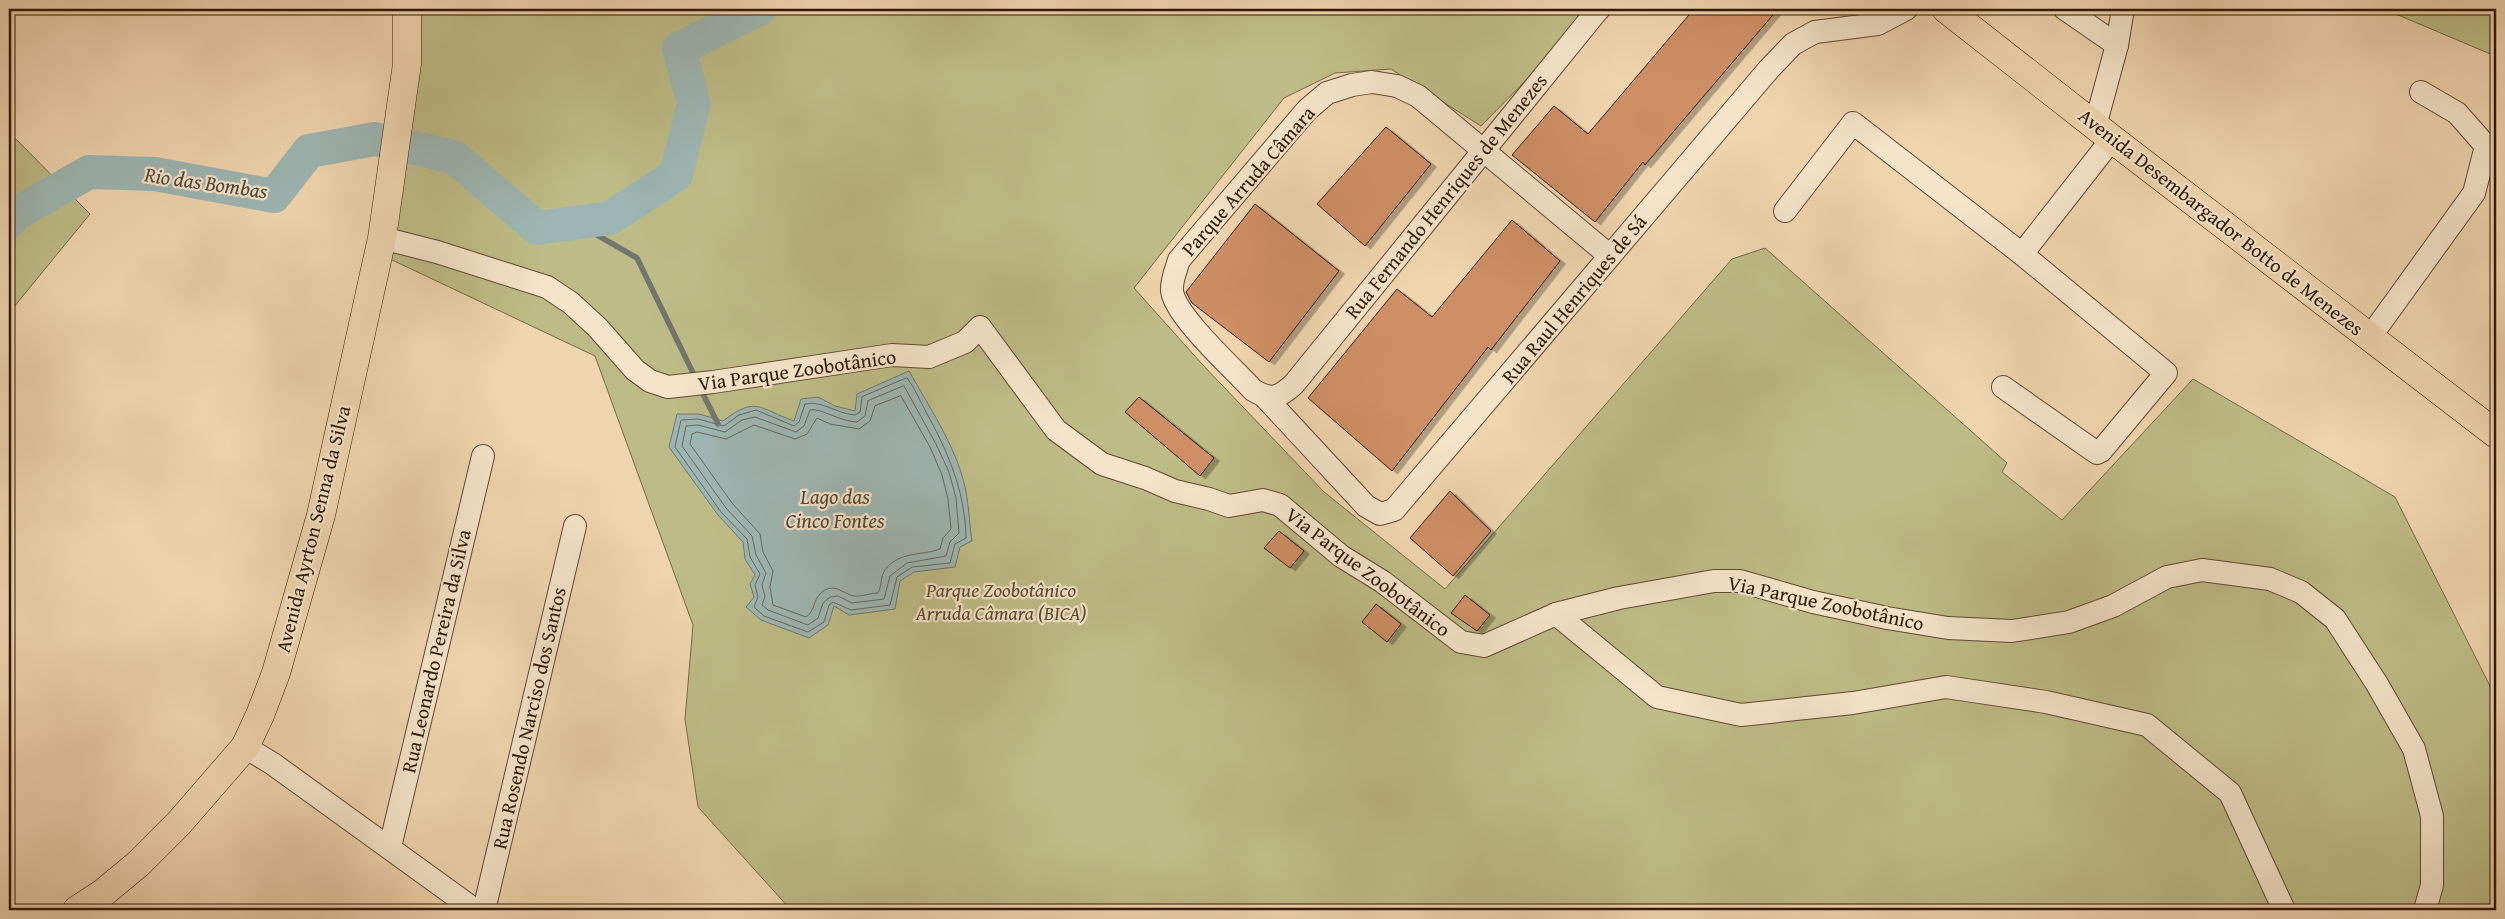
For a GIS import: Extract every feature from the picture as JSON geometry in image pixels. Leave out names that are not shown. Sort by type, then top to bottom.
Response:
[{"type":"main road","name":"Avenida Ayrton Senna da Silva","points":[[77,910],[103,892],[144,857],[179,823],[245,747],[276,673],[321,515],[382,238],[407,64],[408,9]]},
{"type":"main road","name":"Avenida Desembargador Botto de Menezes","points":[[1946,9],[2104,133],[2496,434]]},
{"type":"street","name":"Rua Fernando Henriques de Menezes","points":[[1264,396],[1275,397],[1285,393],[1294,384],[1599,9]]},
{"type":"street","name":"Rua Raul Henriques de Sá","points":[[1264,396],[1366,506],[1380,514],[1394,510],[1769,69],[1793,44],[1815,32],[1878,24],[1906,9]]},
{"type":"street","points":[[2065,9],[2117,45]]},
{"type":"street","points":[[2022,254],[2104,133],[2123,9]]},
{"type":"street","name":"Parque Arruda Câmara","points":[[1264,396],[1253,390],[1184,315],[1174,300],[1172,290],[1173,278],[1179,260],[1307,110],[1327,93],[1352,84],[1372,82],[1397,86],[1418,96],[1610,256]]},
{"type":"street","points":[[2370,337],[2474,193],[2486,146],[2456,114],[2421,92]]},
{"type":"street","points":[[1785,211],[1853,123],[2022,254],[2166,373],[2101,451],[2097,453],[2003,387]]},
{"type":"street","name":"Via Parque Zoobotânico","points":[[382,238],[437,252],[548,287],[571,303],[598,328],[635,370],[650,381],[668,386],[686,386],[892,355],[928,357],[965,342],[980,327],[1056,430],[1102,464],[1145,478],[1175,491],[1209,498],[1228,506],[1263,500],[1280,504],[1341,556],[1383,582],[1461,642],[1484,646],[1556,614],[1619,598],[1714,581],[1740,582],[1813,602],[1887,618],[1948,628],[2012,632],[2068,622],[2113,606],[2167,578],[2202,570],[2270,579],[2301,592],[2335,619],[2377,684],[2414,749],[2432,816],[2432,885],[2425,910]]},
{"type":"street","name":"Rua Leonardo Pereira da Silva","points":[[390,847],[483,456]]},
{"type":"street","name":"Rua Rosendo Narciso dos Santos","points":[[484,910],[575,526]]},
{"type":"street","points":[[1556,614],[1657,697],[1741,715],[1854,703],[1946,687],[2046,702],[2147,725],[2230,793],[2284,910]]},
{"type":"street","points":[[245,747],[273,764],[475,910]]},
{"type":"green space","name":"Parque Zoobotânico Arruda Câmara (BICA)","points":[[410,9],[1596,9],[1481,126],[1391,69],[1335,73],[1284,98],[1134,288],[1201,363],[1324,492],[1445,589],[1732,259],[1765,248],[2007,463],[2002,472],[2062,520],[2193,379],[2395,497],[2496,698],[2496,910],[791,910],[698,807],[685,719],[693,625],[595,356],[371,250]]},
{"type":"green space","points":[[2384,9],[2496,9],[2496,57],[2495,56]]},
{"type":"green space","points":[[9,132],[90,214],[9,313]]},
{"type":"water","name":"Lago das Cinco Fontes","points":[[909,371],[940,426],[960,468],[967,497],[972,541],[960,547],[955,567],[914,572],[900,581],[895,609],[849,615],[834,606],[828,625],[809,638],[761,620],[746,607],[754,597],[750,584],[755,575],[745,559],[743,542],[718,515],[669,447],[677,414],[699,414],[723,421],[734,413],[751,406],[765,409],[794,421],[801,399],[818,397],[835,406],[855,411],[857,394]]},
{"type":"building","points":[[1694,9],[1778,9],[1645,165],[1643,162],[1595,222],[1512,155],[1554,106],[1588,134]]},
{"type":"building","points":[[1386,127],[1431,164],[1365,246],[1317,204]]},
{"type":"building","points":[[1255,204],[1339,271],[1269,362],[1192,303],[1186,292]]},
{"type":"building","points":[[1512,220],[1560,261],[1491,350],[1488,347],[1392,471],[1308,398],[1397,289],[1432,317]]},
{"type":"building","points":[[1139,397],[1214,458],[1200,476],[1125,412]]},
{"type":"building","points":[[1450,491],[1491,531],[1453,576],[1410,538]]},
{"type":"building","points":[[1279,531],[1304,551],[1290,568],[1264,548]]},
{"type":"building","points":[[1465,595],[1490,615],[1477,631],[1451,613]]},
{"type":"building","points":[[1376,604],[1401,624],[1387,642],[1362,622]]},
{"type":"waterway","name":"Rio das Bombas","points":[[9,222],[17,213],[89,172],[155,174],[274,196],[309,151],[375,139],[454,157],[537,228],[610,218],[676,175],[694,103],[679,49],[759,9]]},
{"type":"waterway","points":[[576,223],[637,258],[696,379]]},
{"type":"waterway","points":[[700,388],[718,424]]}]
